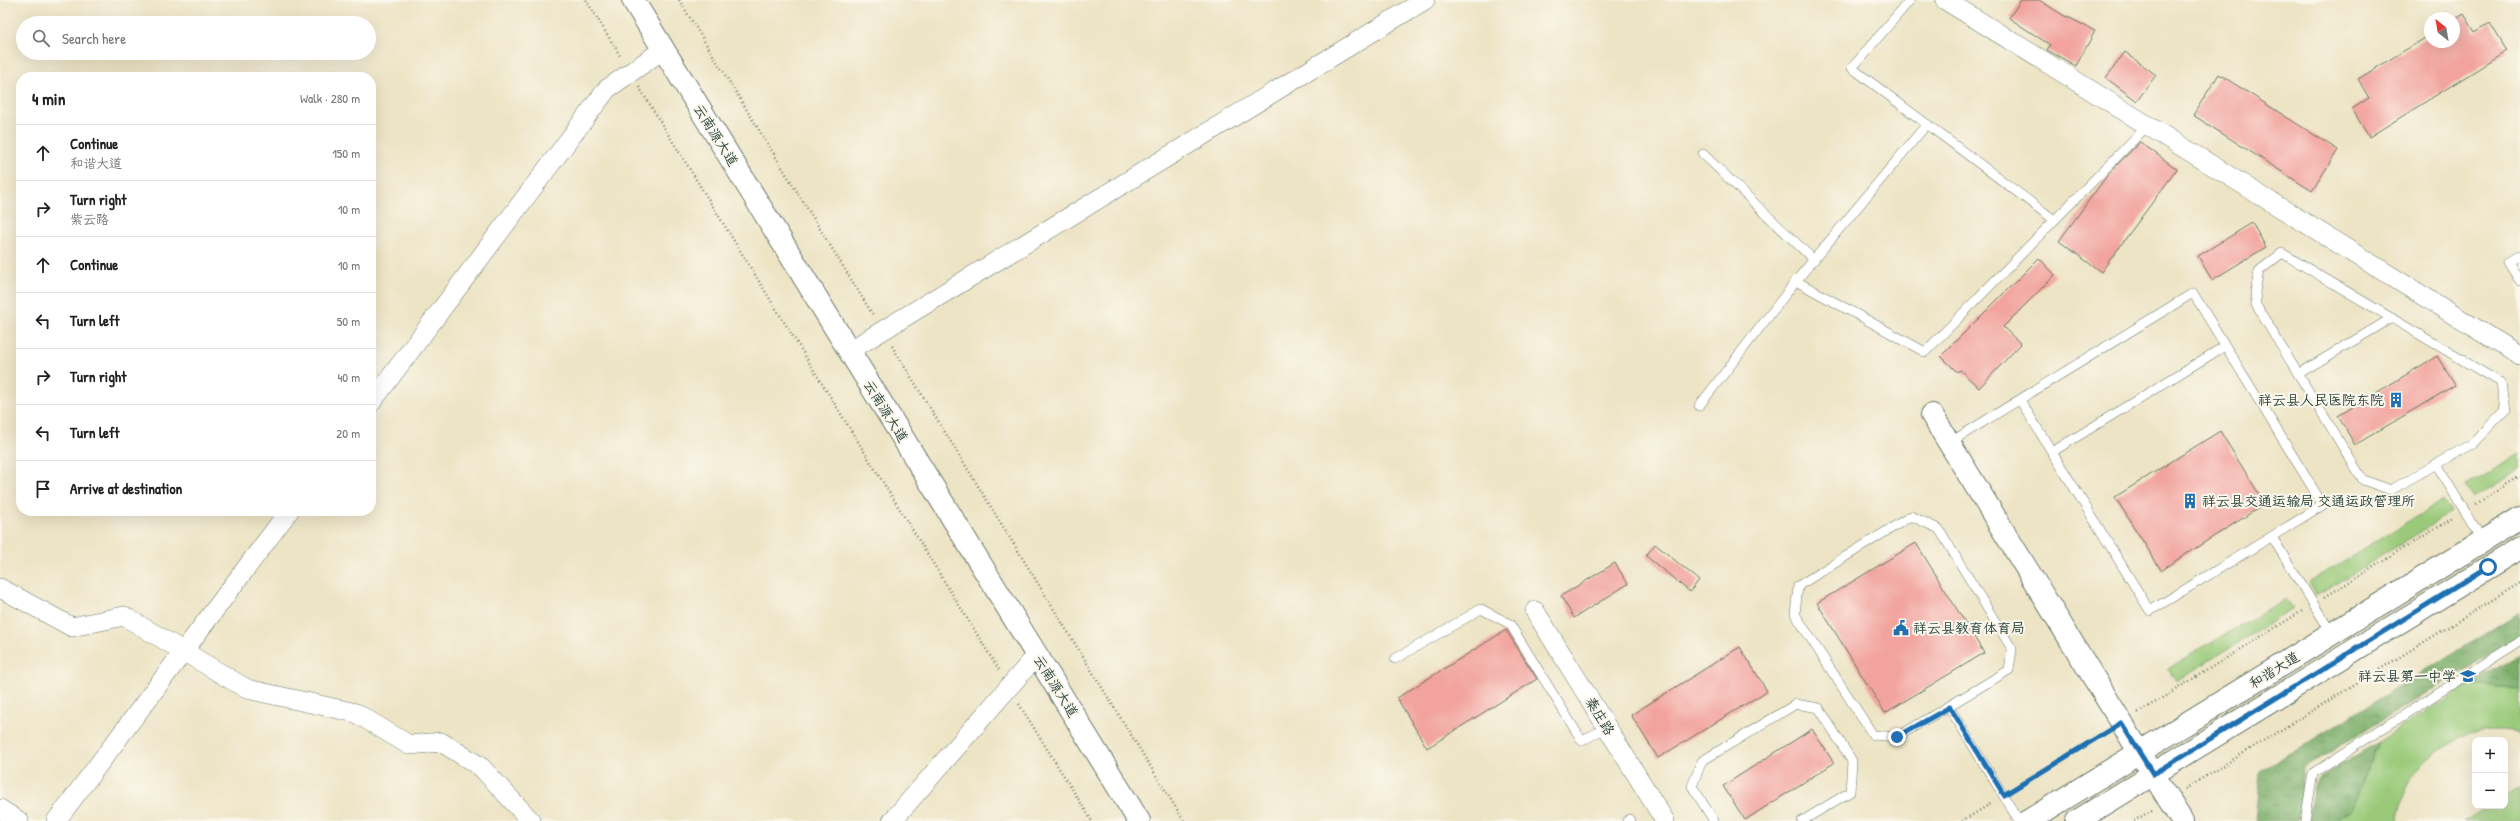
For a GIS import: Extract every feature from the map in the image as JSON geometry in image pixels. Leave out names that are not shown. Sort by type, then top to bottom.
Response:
[{"type":"main road","name":"云南源大道","points":[[634,0],[1139,821]]},
{"type":"main road","points":[[1932,415],[2182,821]]},
{"type":"main road","name":"和谐大道","points":[[2028,821],[2520,518]]},
{"type":"main road","name":"和谐大道","points":[[2077,821],[2520,548]]},
{"type":"street","points":[[849,351],[1424,0]]},
{"type":"street","points":[[1945,0],[2520,356]]},
{"type":"street","points":[[376,395],[607,89],[664,49]]},
{"type":"street","points":[[56,821],[285,516]]},
{"type":"street","points":[[0,588],[72,627],[124,616],[182,652],[247,689],[356,714],[408,745],[441,742],[481,767],[531,821]]},
{"type":"street","name":"秦庄路","points":[[1535,610],[1665,821]]},
{"type":"street","points":[[892,821],[1037,655]]},
{"type":"street","points":[[0,809],[19,821]]},
{"type":"lane","points":[[1910,0],[1852,68],[2053,219]]},
{"type":"lane","points":[[1699,406],[1796,281],[1927,124]]},
{"type":"lane","points":[[1796,281],[1925,352],[2053,219],[2148,125]]},
{"type":"lane","points":[[1703,154],[1814,260]]},
{"type":"lane","points":[[2282,253],[2501,383],[2505,410],[2473,443],[2391,490],[2363,480],[2298,374],[2256,305],[2255,292],[2259,271],[2282,253]]},
{"type":"lane","points":[[2520,255],[2508,262],[2520,281]]},
{"type":"lane","points":[[1949,443],[2193,293],[2323,504],[2150,612],[2020,400]]},
{"type":"lane","points":[[2298,374],[2392,318]]},
{"type":"lane","points":[[2052,452],[2225,346]]},
{"type":"lane","points":[[2436,464],[2483,541]]},
{"type":"lane","points":[[1911,516],[1939,529],[2012,649],[2008,670],[1950,707],[1897,737],[1873,735],[1795,614],[1798,586],[1911,516]]},
{"type":"lane","points":[[2272,536],[2332,635]]},
{"type":"lane","points":[[1395,659],[1480,608],[1510,624],[1582,741],[1607,727]]},
{"type":"lane","points":[[2305,821],[2313,773],[2520,641]]},
{"type":"lane","points":[[1714,821],[1692,786],[1702,761],[1796,704],[1819,708],[1852,761],[1850,792],[1818,817],[1802,821]]},
{"type":"lane","points":[[1950,707],[2019,821]]},
{"type":"lane","points":[[1627,821],[1630,819],[1631,821]]},
{"type":"path","points":[[586,0],[1092,821]]},
{"type":"path","points":[[680,0],[1184,821]]},
{"type":"path","points":[[1962,821],[2520,476]]},
{"type":"path","points":[[2134,821],[2520,583]]},
{"type":"green space","points":[[2520,454],[2520,470],[2473,498],[2466,486]]},
{"type":"green space","points":[[2443,500],[2451,513],[2316,596],[2308,583]]},
{"type":"green space","points":[[2286,598],[2293,609],[2176,681],[2168,669]]},
{"type":"green space","points":[[2520,612],[2520,636],[2304,768],[2298,821],[2256,821],[2261,771]]},
{"type":"green space","points":[[2520,654],[2520,689],[2471,684]]},
{"type":"green space","points":[[2471,684],[2520,689],[2520,734],[2498,731],[2477,733],[2457,739],[2439,750],[2424,764],[2411,780],[2402,800],[2398,821],[2333,821],[2352,810],[2378,742]]},
{"type":"green space","points":[[2378,742],[2352,810],[2333,821],[2307,821],[2314,786],[2319,778]]},
{"type":"green space","points":[[2520,787],[2520,821],[2464,821],[2484,809],[2508,809],[2508,794]]},
{"type":"building","points":[[2021,0],[2039,0],[2066,17],[2095,31],[2076,66],[2047,50],[2050,45],[2009,18]]},
{"type":"building","points":[[2464,14],[2475,32],[2490,23],[2507,51],[2369,137],[2352,109],[2369,98],[2358,79],[2424,39],[2424,48],[2460,48],[2460,16]]},
{"type":"building","points":[[2125,52],[2156,75],[2137,101],[2106,78]]},
{"type":"building","points":[[2219,74],[2338,150],[2312,191],[2193,115]]},
{"type":"building","points":[[2140,142],[2177,169],[2101,272],[2059,241],[2109,173]]},
{"type":"building","points":[[2252,223],[2266,247],[2212,280],[2198,256]]},
{"type":"building","points":[[2039,258],[2055,275],[2003,327],[2021,344],[1979,388],[1960,370],[1957,372],[1941,356]]},
{"type":"building","name":"祥云县人民医院东院","points":[[2437,356],[2455,385],[2355,445],[2338,416]]},
{"type":"building","name":"祥云县交通运输局 交通运政管理所","points":[[2220,431],[2265,504],[2161,570],[2115,497]]},
{"type":"building","name":"祥云县教育体育局","points":[[1916,543],[1984,653],[1885,713],[1817,603]]},
{"type":"building","points":[[1655,544],[1699,580],[1690,592],[1646,556]]},
{"type":"building","points":[[1615,563],[1628,584],[1574,618],[1561,596]]},
{"type":"building","points":[[1506,630],[1537,679],[1427,748],[1397,698]]},
{"type":"building","points":[[1740,647],[1767,691],[1658,758],[1631,715]]},
{"type":"building","points":[[1812,729],[1834,763],[1745,820],[1723,786]]},
{"type":"place","name":"祥云县人民医院东院","points":[[2396,400]]},
{"type":"place","name":"祥云县交通运输局 交通运政管理所","points":[[2190,501]]},
{"type":"place","name":"祥云县教育体育局","points":[[1901,628]]},
{"type":"place","name":"祥云县第一中学","points":[[2468,676]]},
{"type":"route","points":[[1897,737],[1950,707],[2004,795],[2121,723],[2153,774],[2488,567]]}]
